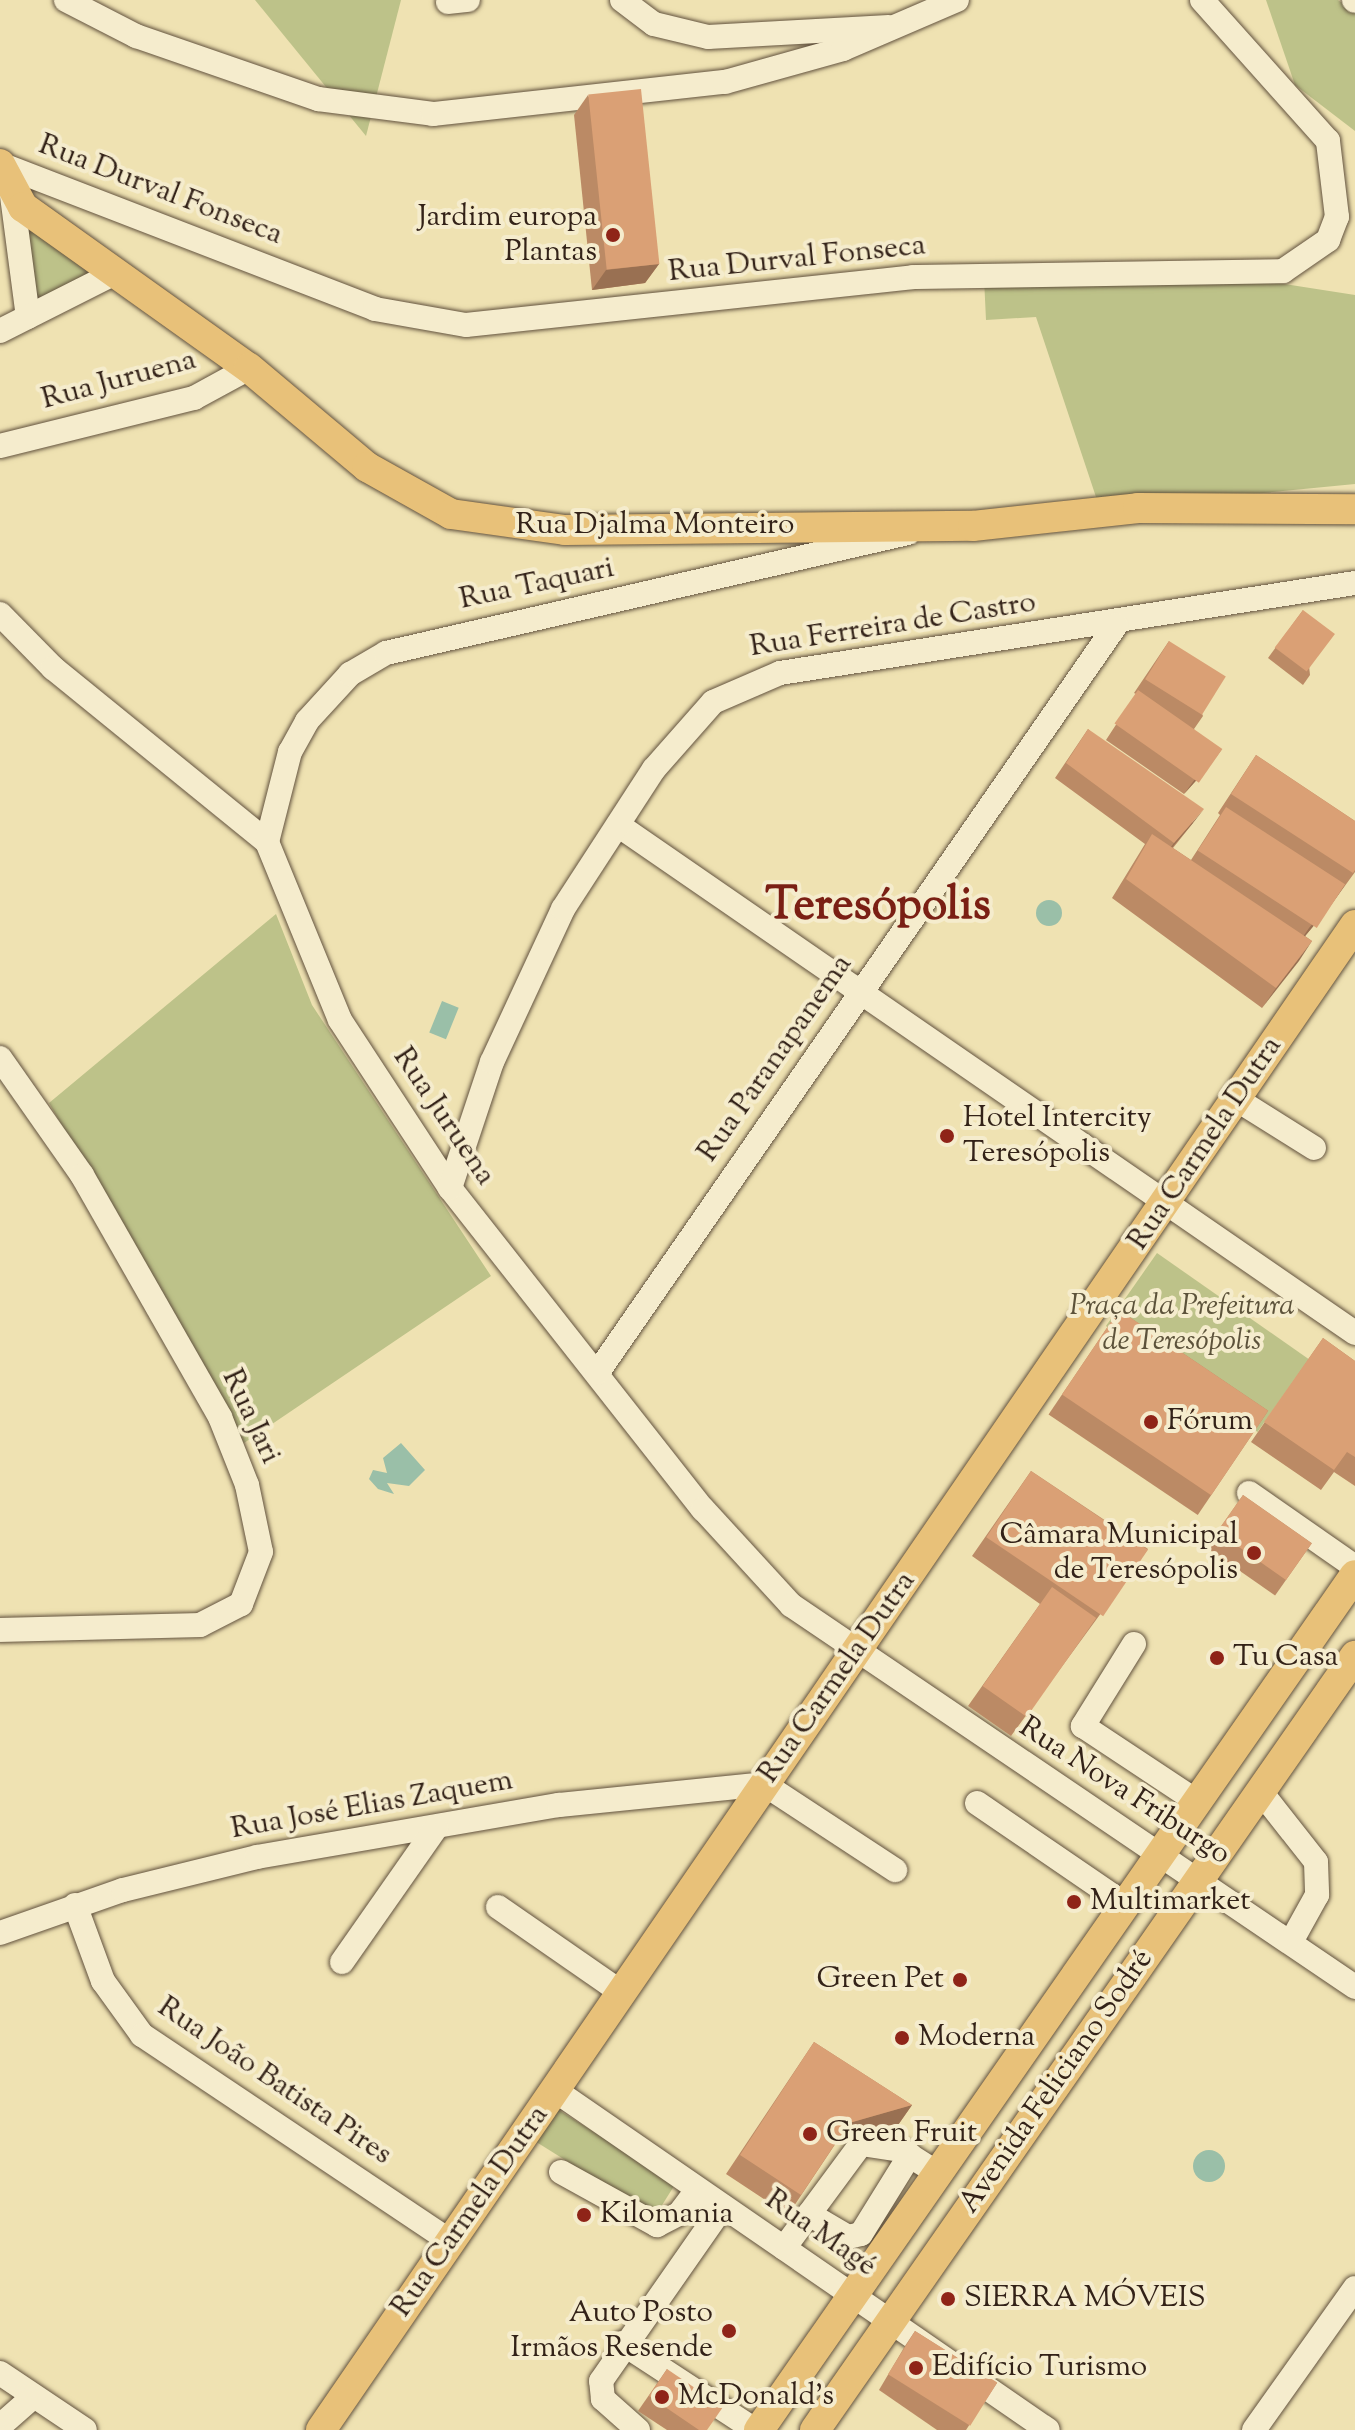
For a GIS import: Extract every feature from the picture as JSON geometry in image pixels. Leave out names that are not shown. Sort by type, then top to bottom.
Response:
[{"type":"main road","points":[[0,164],[12,196]]},
{"type":"main road","name":"Rua Djalma Monteiro","points":[[12,196],[249,368],[367,467],[451,514],[565,530],[930,527],[1138,508],[1355,509]]},
{"type":"main road","name":"Rua Carmela Dutra","points":[[321,2430],[1353,932]]},
{"type":"main road","name":"Avenida Feliciano Sodré","points":[[757,2430],[1163,1854],[1355,1575]]},
{"type":"main road","name":"Avenida Feliciano Sodré","points":[[815,2430],[1355,1656]]},
{"type":"street","points":[[66,0],[202,60],[318,99],[393,113],[681,92],[899,28],[957,0]]},
{"type":"street","points":[[622,0],[654,24],[708,37],[899,28]]},
{"type":"street","name":"Rua Durval Fonseca","points":[[0,164],[375,309],[466,325],[913,277],[1283,271],[1328,240],[1337,217],[1328,141],[1202,0]]},
{"type":"street","points":[[12,196],[28,317]]},
{"type":"street","points":[[0,331],[117,272]]},
{"type":"street","name":"Rua Juruena","points":[[0,446],[194,398],[249,368]]},
{"type":"street","name":"Rua Taquari","points":[[267,842],[290,752],[307,721],[350,674],[386,653],[930,527]]},
{"type":"street","name":"Rua Ferreira de Castro","points":[[450,1188],[492,1062],[535,964],[618,825],[688,727],[740,684],[1116,625],[1355,583]]},
{"type":"street","name":"Rua Juruena","points":[[0,614],[53,668],[267,842],[340,1020],[450,1188],[755,1567],[855,1654]]},
{"type":"street","name":"Rua Paranapanema","points":[[598,1372],[1116,625]]},
{"type":"street","points":[[618,825],[858,997],[1355,1333]]},
{"type":"street","name":"Rua Jari","points":[[0,1058],[82,1175],[220,1417],[247,1485],[261,1552],[241,1604],[200,1625],[0,1630]]},
{"type":"street","points":[[1236,1099],[1314,1148]]},
{"type":"street","points":[[1249,1493],[1355,1567]]},
{"type":"street","points":[[1134,1644],[1083,1726],[1198,1802]]},
{"type":"street","name":"Rua Nova Friburgo","points":[[855,1654],[1163,1854],[1355,1987]]},
{"type":"street","points":[[764,1784],[895,1870]]},
{"type":"street","name":"Rua José Elias Zaquem","points":[[0,1933],[75,1905],[257,1857],[559,1805],[764,1784]]},
{"type":"street","points":[[1261,1792],[1316,1862],[1317,1895],[1291,1942]]},
{"type":"street","points":[[977,1803],[1126,1905]]},
{"type":"street","points":[[342,1962],[436,1828]]},
{"type":"street","name":"Rua João Batista Pires","points":[[75,1905],[103,1981],[142,2035],[450,2241]]},
{"type":"street","points":[[498,1907],[622,1993]]},
{"type":"street","name":"Rua Magé","points":[[556,2091],[1048,2430]]},
{"type":"street","points":[[784,2248],[852,2148],[870,2144],[910,2155],[939,2174]]},
{"type":"street","points":[[809,2214],[848,2237],[861,2234],[910,2155]]},
{"type":"street","points":[[561,2172],[657,2225],[679,2214],[698,2189]]},
{"type":"street","points":[[638,2430],[603,2399],[601,2381],[622,2343],[723,2206]]},
{"type":"street","points":[[1254,2430],[1355,2288]]},
{"type":"street","points":[[622,2343],[757,2430]]},
{"type":"street","points":[[0,2373],[85,2430]]},
{"type":"street","points":[[0,2426],[34,2396]]},
{"type":"green space","points":[[255,0],[401,0],[366,136]]},
{"type":"green space","points":[[1266,0],[1338,0],[1355,12],[1355,131],[1295,85]]},
{"type":"green space","points":[[31,221],[88,268],[88,278],[35,305],[25,228]]},
{"type":"green space","points":[[984,278],[1245,278],[1355,295],[1355,484],[1100,509],[1036,317],[986,320]]},
{"type":"green space","points":[[276,914],[312,1005],[491,1276],[244,1443],[49,1103]]},
{"type":"green space","name":"Praça da Prefeitura de Teresópolis","points":[[1157,1253],[1309,1359],[1257,1432],[1106,1326]]},
{"type":"green space","points":[[557,2109],[676,2183],[655,2216],[536,2142]]},
{"type":"shaded area","points":[[1049,900],[1058,904],[1062,913],[1058,922],[1049,926],[1040,922],[1036,913],[1040,904]]},
{"type":"shaded area","points":[[442,1001],[459,1008],[446,1039],[429,1033]]},
{"type":"shaded area","points":[[401,1443],[425,1470],[409,1486],[387,1483],[394,1494],[378,1489],[369,1479],[373,1470],[387,1473],[383,1458]]},
{"type":"shaded area","points":[[1209,2150],[1221,2154],[1225,2166],[1221,2178],[1209,2182],[1197,2178],[1193,2166],[1197,2154]]},
{"type":"building","name":"Jardim europa Plantas","points":[[641,89],[659,264],[607,270],[588,95]]},
{"type":"building","points":[[1303,610],[1335,634],[1307,672],[1275,648]]},
{"type":"building","points":[[1169,641],[1226,677],[1202,715],[1145,679]]},
{"type":"building","points":[[1138,690],[1222,749],[1199,783],[1114,724]]},
{"type":"building","points":[[1088,729],[1204,809],[1174,843],[1066,763]]},
{"type":"building","points":[[1256,755],[1355,821],[1353,873],[1231,794]]},
{"type":"building","points":[[1226,807],[1345,884],[1317,928],[1198,851]]},
{"type":"building","points":[[1152,834],[1312,941],[1276,988],[1126,879]]},
{"type":"building","name":"Fórum","points":[[1119,1310],[1268,1411],[1211,1495],[1062,1395]]},
{"type":"building","points":[[1323,1338],[1355,1361],[1355,1457],[1347,1452],[1334,1470],[1264,1422]]},
{"type":"building","points":[[1031,1471],[1148,1550],[1103,1616],[986,1537]]},
{"type":"building","points":[[1243,1495],[1312,1543],[1286,1580],[1217,1532]]},
{"type":"building","points":[[1052,1587],[1096,1618],[1027,1717],[983,1686]]},
{"type":"building","name":"Green Fruit","points":[[814,2042],[912,2105],[849,2123],[801,2195],[740,2155]]},
{"type":"building","name":"Edifício Turismo","points":[[915,2331],[997,2382],[970,2426],[888,2374]]},
{"type":"building","points":[[667,2369],[723,2407],[707,2430],[699,2430],[649,2396]]},
{"type":"place","name":"Jardim europa Plantas","points":[[613,235]]},
{"type":"place","name":"Hotel Intercity Teresópolis","points":[[947,1136]]},
{"type":"place","name":"Fórum","points":[[1151,1422]]},
{"type":"place","name":"Câmara Municipal de Teresópolis","points":[[1254,1553]]},
{"type":"place","name":"Tu Casa","points":[[1217,1658]]},
{"type":"place","name":"Multimarket","points":[[1074,1902]]},
{"type":"place","name":"Green Pet","points":[[960,1980]]},
{"type":"place","name":"Moderna","points":[[902,2038]]},
{"type":"place","name":"Green Fruit","points":[[810,2134]]},
{"type":"place","name":"Kilomania","points":[[584,2215]]},
{"type":"place","name":"SIERRA MÓVEIS","points":[[948,2299]]},
{"type":"place","name":"Auto Posto Irmãos Resende","points":[[729,2331]]},
{"type":"place","name":"Edifício Turismo","points":[[916,2368]]},
{"type":"place","name":"McDonald's","points":[[662,2397]]},
{"type":"district","name":"Teresópolis","points":[[878,907]]}]
